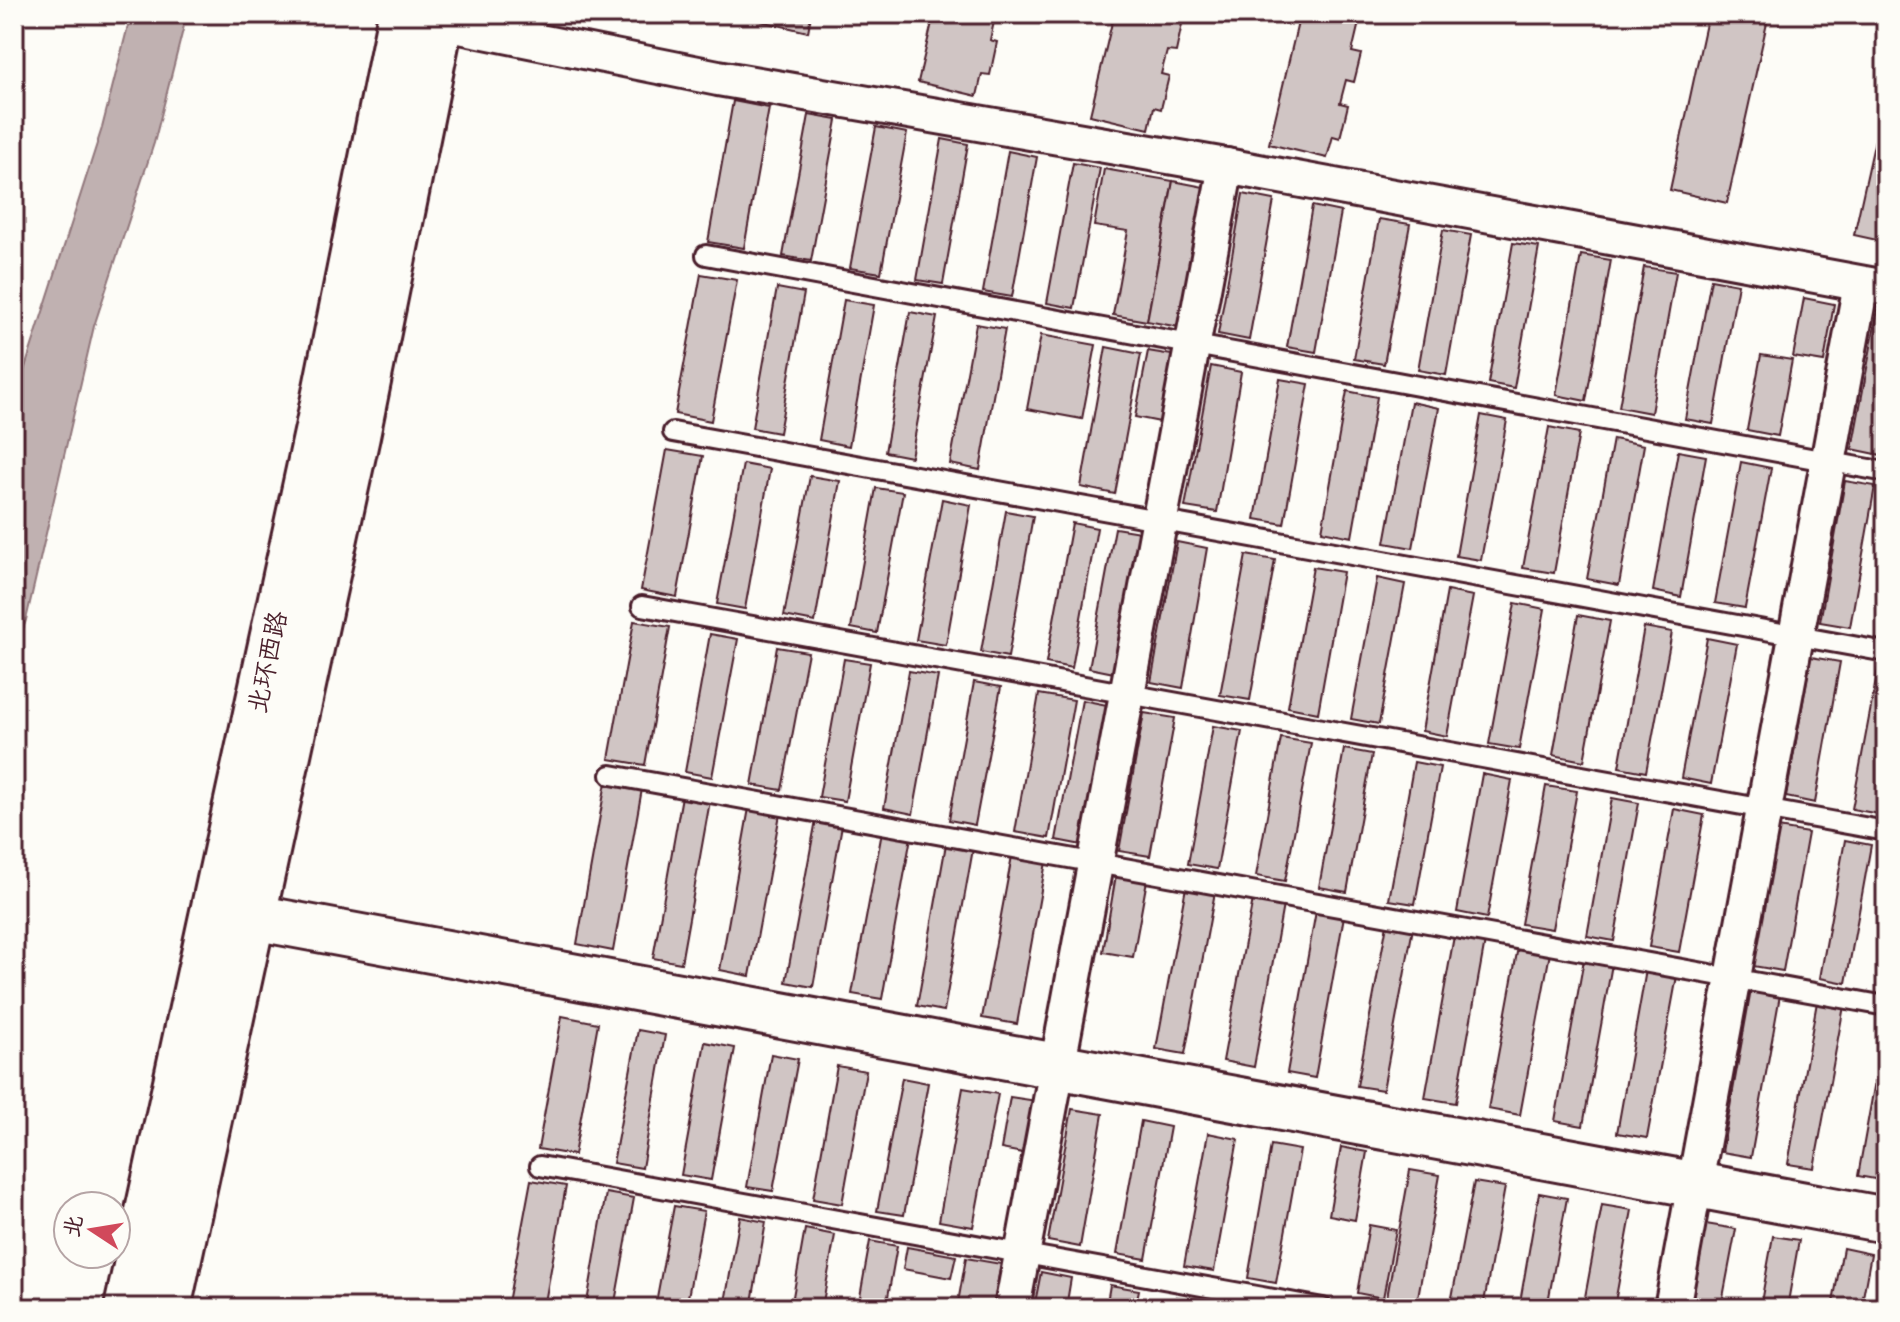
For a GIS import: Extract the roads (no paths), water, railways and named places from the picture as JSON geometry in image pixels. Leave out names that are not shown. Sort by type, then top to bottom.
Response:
[{"type":"main road","name":"北环西路","points":[[168,1308],[357,436],[428,17]]},
{"type":"main road","name":"北环西路","points":[[127,1308],[318,428],[428,17]]},
{"type":"main road","points":[[253,917],[1886,1220]]},
{"type":"street","points":[[428,17],[718,78],[1226,166],[1873,286],[1828,461],[1672,1308]]},
{"type":"street","points":[[1012,1308],[1226,166]]},
{"type":"lane","points":[[706,255],[1886,472]]},
{"type":"lane","points":[[673,432],[1886,652]]},
{"type":"lane","points":[[642,606],[1886,831]]},
{"type":"lane","points":[[611,775],[1886,1006]]},
{"type":"lane","points":[[540,1166],[1323,1308]]}]
